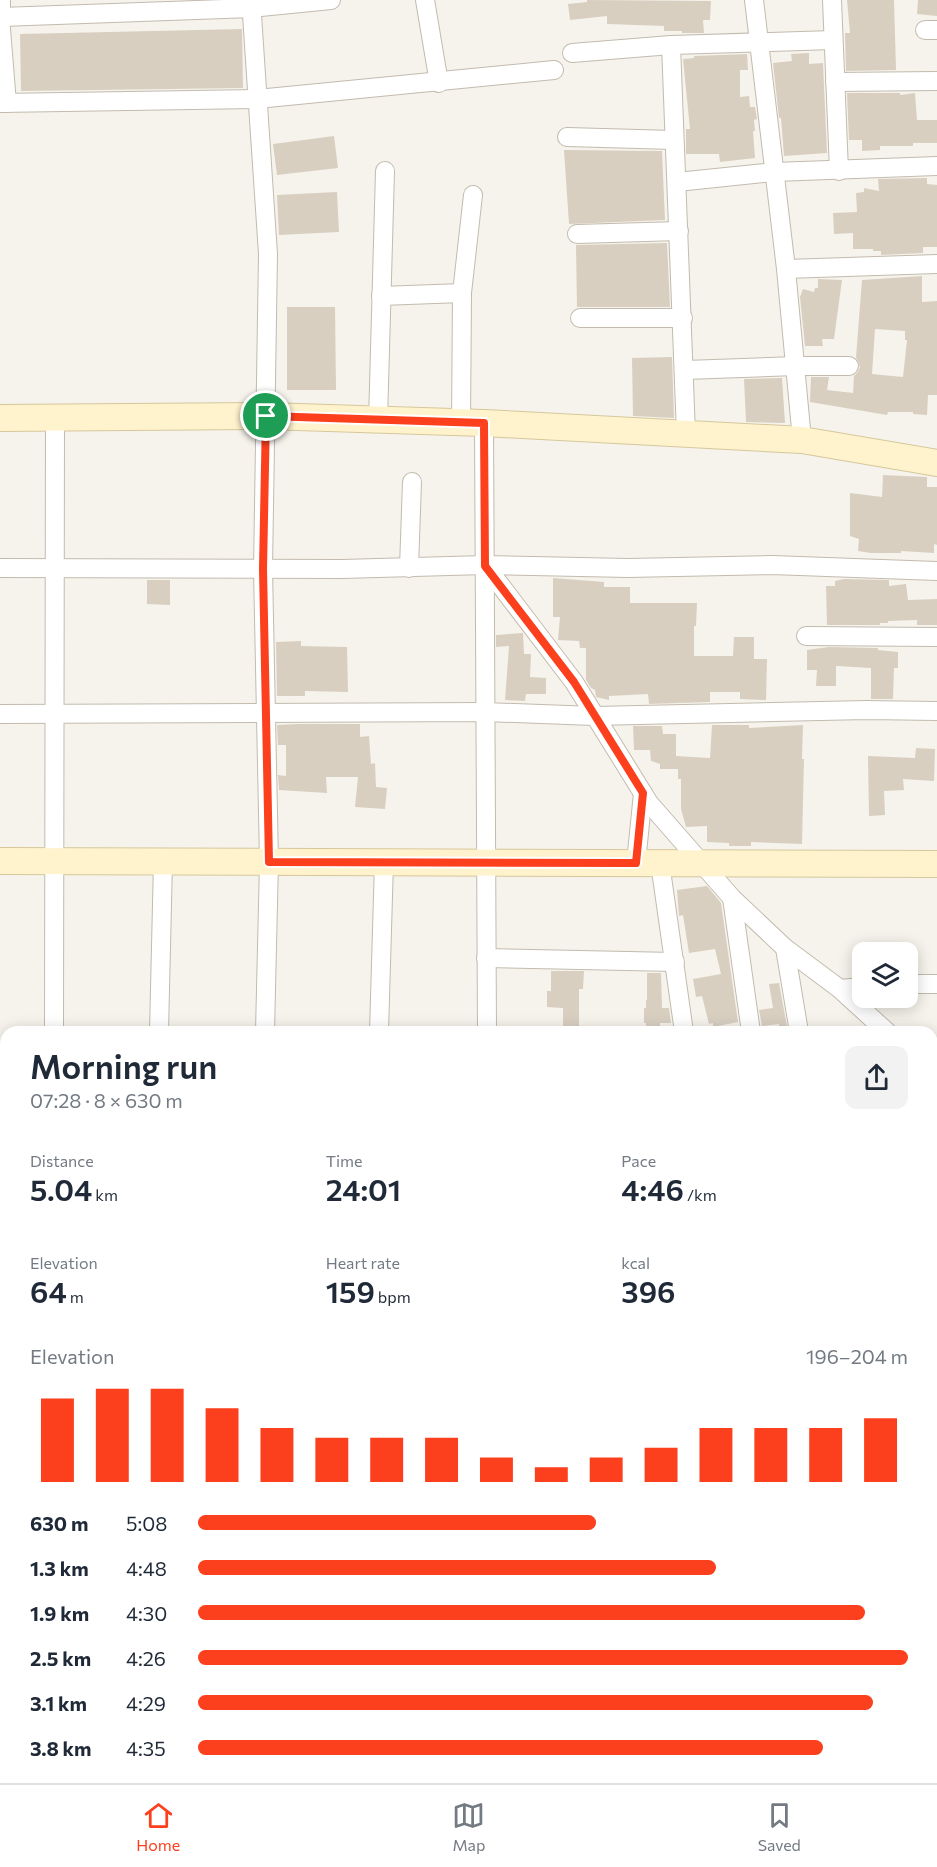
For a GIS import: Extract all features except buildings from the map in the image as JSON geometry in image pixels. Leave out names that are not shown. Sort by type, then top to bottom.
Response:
[{"type":"street","points":[[331,0],[1,11],[4,103],[257,99],[555,70]]},
{"type":"street","points":[[425,0],[439,83]]},
{"type":"street","points":[[754,0],[786,269],[802,440]]},
{"type":"street","points":[[832,0],[840,171]]},
{"type":"street","points":[[251,4],[267,254],[263,569],[269,862],[265,1026]]},
{"type":"street","points":[[572,53],[671,45],[833,40]]},
{"type":"street","points":[[671,45],[686,434]]},
{"type":"street","points":[[835,82],[937,81]]},
{"type":"street","points":[[567,137],[674,140]]},
{"type":"street","points":[[677,182],[774,172],[937,166]]},
{"type":"street","points":[[378,421],[385,171]]},
{"type":"street","points":[[473,195],[462,292],[485,566],[487,1026]]},
{"type":"street","points":[[577,234],[679,231]]},
{"type":"street","points":[[786,269],[937,264]]},
{"type":"street","points":[[381,296],[462,292]]},
{"type":"street","points":[[580,318],[683,318]]},
{"type":"street","points":[[685,370],[849,366]]},
{"type":"street","points":[[0,418],[266,416],[473,423],[802,440],[937,463]]},
{"type":"street","points":[[54,1026],[55,419]]},
{"type":"street","points":[[409,568],[412,482]]},
{"type":"street","points":[[0,568],[263,569],[485,566],[628,568],[772,565],[937,571]]},
{"type":"street","points":[[485,566],[574,682],[649,803],[732,898],[785,948],[840,989],[880,1026]]},
{"type":"street","points":[[806,636],[937,637]]},
{"type":"street","points":[[0,714],[485,712],[594,716],[867,710],[937,711]]},
{"type":"street","points":[[643,793],[648,863],[675,962],[683,1026]]},
{"type":"street","points":[[0,861],[937,864]]},
{"type":"street","points":[[159,1026],[164,862]]},
{"type":"street","points":[[379,1026],[384,862]]},
{"type":"street","points":[[732,898],[751,1026]]},
{"type":"street","points":[[785,948],[798,1026]]},
{"type":"street","points":[[486,958],[675,962]]},
{"type":"street","points":[[918,984],[937,984]]},
{"type":"street","points":[[840,989],[852,988]]},
{"type":"route","points":[[266,416],[484,423],[485,566],[574,682],[643,793],[636,863],[269,862],[263,569],[266,416]]}]
